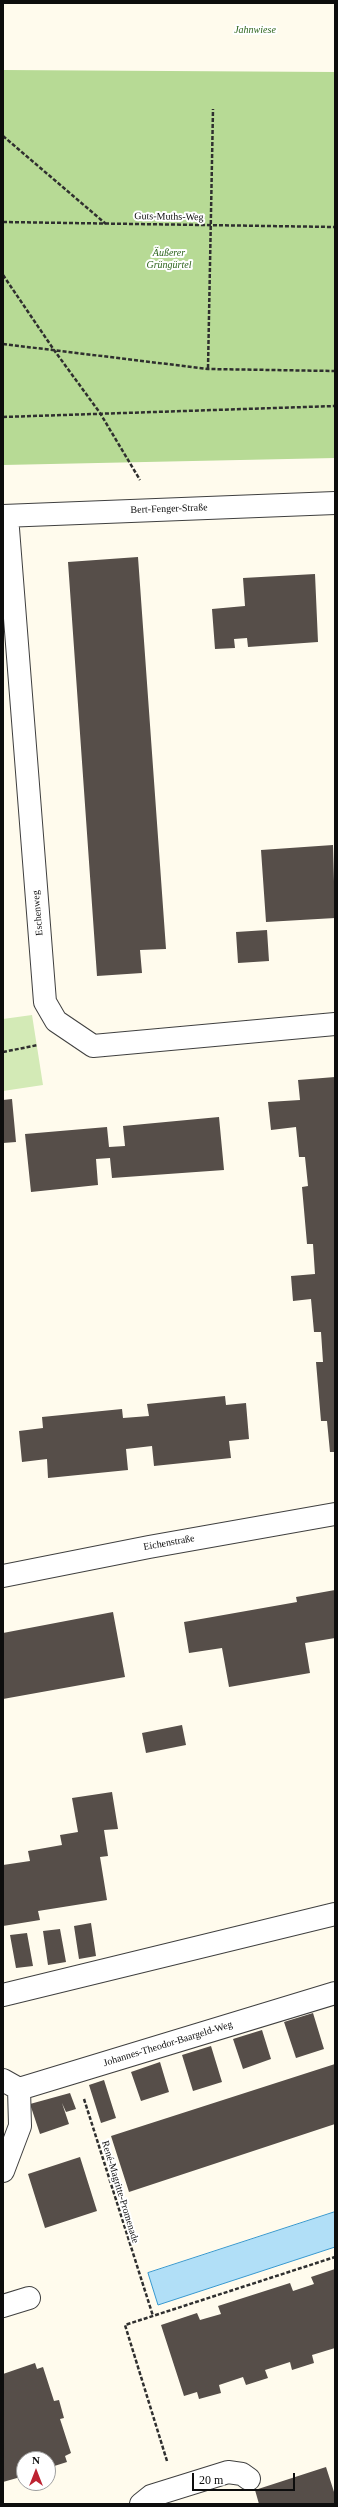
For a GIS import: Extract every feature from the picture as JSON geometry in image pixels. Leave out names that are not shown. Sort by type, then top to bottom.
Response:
[{"type":"street","name":"Bert-Fenger-Straße","points":[[5,516],[335,503]]},
{"type":"street","name":"Eschenweg","points":[[5,516],[45,1002],[56,1021],[93,1046],[335,1024]]},
{"type":"street","name":"Eichenstraße","points":[[3,1576],[149,1547],[335,1514]]},
{"type":"street","points":[[3,1995],[335,1914]]},
{"type":"street","name":"Johannes-Theodor-Baargeld-Weg","points":[[11,2085],[76,2072],[335,1993]]},
{"type":"street","points":[[3,2171],[20,2126],[11,2085]]},
{"type":"street","points":[[3,2306],[29,2298]]},
{"type":"street","points":[[141,2504],[151,2496],[228,2472],[242,2474],[249,2479]]},
{"type":"path","points":[[208,369],[209,225],[213,109]]},
{"type":"path","points":[[3,136],[106,224]]},
{"type":"path","name":"Guts-Muths-Weg","points":[[3,222],[335,227]]},
{"type":"path","points":[[3,274],[54,350],[100,413],[157,510]]},
{"type":"path","points":[[3,344],[208,369],[335,371]]},
{"type":"path","points":[[3,418],[100,413],[335,406]]},
{"type":"path","name":"René-Magritte-Promenade","points":[[76,2072],[115,2202],[153,2316]]},
{"type":"path","points":[[168,2464],[125,2325],[335,2258]]},
{"type":"green space","name":"Äußerer Grüngürtel","points":[[3,70],[335,72],[335,458],[3,465]]},
{"type":"green space","points":[[32,1015],[43,1085],[3,1091],[3,1019]]},
{"type":"water","points":[[335,2212],[335,2247],[158,2305],[148,2273]]},
{"type":"building","points":[[138,557],[166,949],[140,950],[142,973],[97,976],[68,562]]},
{"type":"building","points":[[315,574],[318,642],[248,647],[247,638],[234,639],[235,648],[215,649],[212,609],[245,606],[243,578]]},
{"type":"building","points":[[333,845],[335,918],[266,922],[261,850]]},
{"type":"building","points":[[267,930],[269,961],[238,963],[236,932]]},
{"type":"building","points":[[335,1077],[335,1452],[330,1452],[327,1421],[321,1421],[316,1362],[323,1362],[321,1332],[314,1332],[311,1299],[293,1301],[291,1276],[315,1274],[313,1244],[307,1244],[302,1187],[308,1186],[305,1157],[299,1157],[296,1127],[271,1130],[268,1102],[300,1100],[298,1080]]},
{"type":"building","points":[[12,1099],[16,1142],[3,1143],[3,1100]]},
{"type":"building","points":[[219,1117],[224,1170],[112,1178],[110,1158],[96,1159],[98,1185],[31,1192],[25,1134],[107,1127],[109,1147],[125,1146],[123,1126]]},
{"type":"building","points":[[225,1396],[226,1405],[246,1403],[249,1439],[229,1441],[231,1458],[154,1466],[152,1446],[126,1449],[128,1470],[48,1478],[47,1459],[22,1462],[19,1431],[43,1428],[42,1417],[122,1409],[123,1418],[149,1416],[147,1404]]},
{"type":"building","points":[[335,1590],[335,1638],[305,1643],[310,1673],[229,1687],[222,1648],[189,1653],[184,1622],[297,1602],[296,1597]]},
{"type":"building","points":[[113,1612],[125,1677],[3,1699],[3,1633]]},
{"type":"building","points":[[182,1725],[186,1745],[146,1753],[142,1733]]},
{"type":"building","points":[[112,1792],[118,1829],[104,1830],[108,1856],[100,1857],[107,1900],[38,1911],[40,1920],[3,1926],[3,1865],[30,1861],[28,1851],[62,1845],[60,1835],[78,1832],[72,1798]]},
{"type":"building","points":[[91,1923],[96,1956],[79,1959],[74,1926]]},
{"type":"building","points":[[60,1929],[66,1962],[48,1965],[43,1931]]},
{"type":"building","points":[[27,1933],[33,1966],[16,1968],[10,1935]]},
{"type":"building","points":[[313,2013],[324,2049],[296,2058],[284,2022]]},
{"type":"building","points":[[262,2030],[271,2059],[243,2069],[233,2039]]},
{"type":"building","points":[[211,2046],[222,2082],[193,2091],[182,2055]]},
{"type":"building","points":[[160,2062],[169,2092],[141,2101],[131,2072]]},
{"type":"building","points":[[335,2064],[335,2124],[129,2192],[111,2136]]},
{"type":"building","points":[[104,2080],[116,2118],[101,2123],[89,2085]]},
{"type":"building","points":[[70,2093],[76,2109],[66,2112],[62,2103],[69,2124],[40,2134],[30,2104]]},
{"type":"building","points":[[80,2157],[97,2211],[45,2228],[28,2174]]},
{"type":"building","points":[[335,2269],[335,2348],[312,2355],[314,2363],[292,2370],[290,2362],[265,2370],[268,2378],[246,2385],[243,2377],[219,2385],[221,2393],[199,2399],[197,2392],[184,2396],[161,2325],[197,2313],[200,2320],[221,2314],[218,2306],[290,2283],[293,2291],[314,2284],[311,2277]]},
{"type":"building","points":[[35,2363],[37,2369],[43,2367],[54,2401],[59,2400],[64,2418],[60,2419],[71,2453],[65,2456],[67,2462],[56,2465],[56,2451],[16,2451],[16,2478],[3,2482],[3,2374]]},
{"type":"building","points":[[326,2467],[335,2495],[335,2504],[259,2504],[255,2490]]},
{"type":"park label","name":"Jahnwiese","points":[[255,30]]}]
